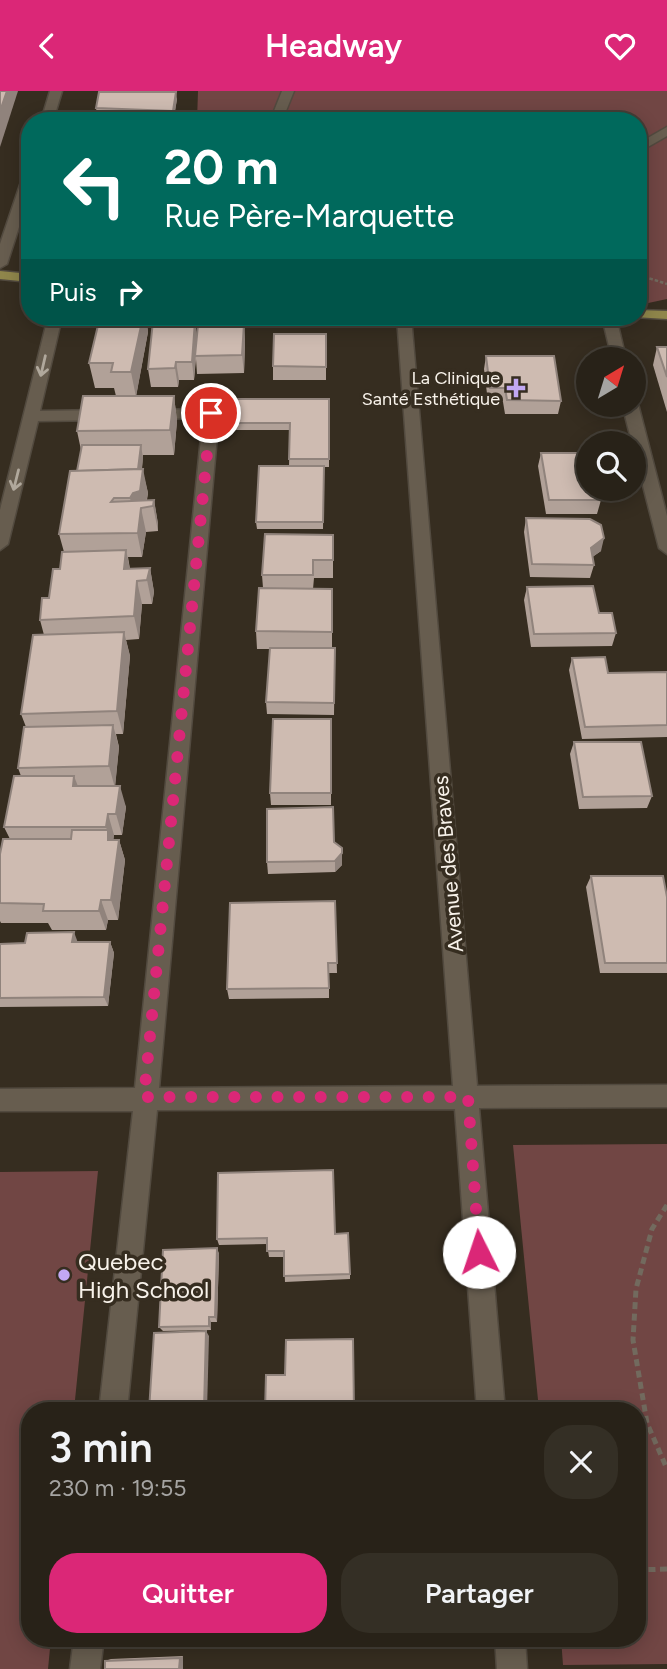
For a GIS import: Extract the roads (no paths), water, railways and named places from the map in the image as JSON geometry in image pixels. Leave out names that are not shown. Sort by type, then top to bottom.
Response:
[{"type":"main road","points":[[0,275],[21,277]]},
{"type":"main road","points":[[647,314],[667,315]]},
{"type":"street","points":[[50,112],[56,91]]},
{"type":"street","points":[[280,112],[288,91]]},
{"type":"street","points":[[647,143],[667,131]]},
{"type":"street","points":[[0,264],[21,200]]},
{"type":"street","points":[[0,544],[53,326]]},
{"type":"street","name":"Avenue des Braves","points":[[405,326],[490,1402]]},
{"type":"street","points":[[610,326],[616,347]]},
{"type":"street","points":[[32,416],[211,413],[114,1402]]},
{"type":"street","points":[[633,417],[667,548]]},
{"type":"street","points":[[0,1100],[144,1097],[667,1096]]},
{"type":"street","points":[[85,1669],[88,1647]]},
{"type":"street","points":[[511,1647],[512,1669]]},
{"type":"place","name":"La Clinique Santé Esthétique","points":[[516,388]]},
{"type":"place","name":"Quebec High School","points":[[64,1275]]}]
